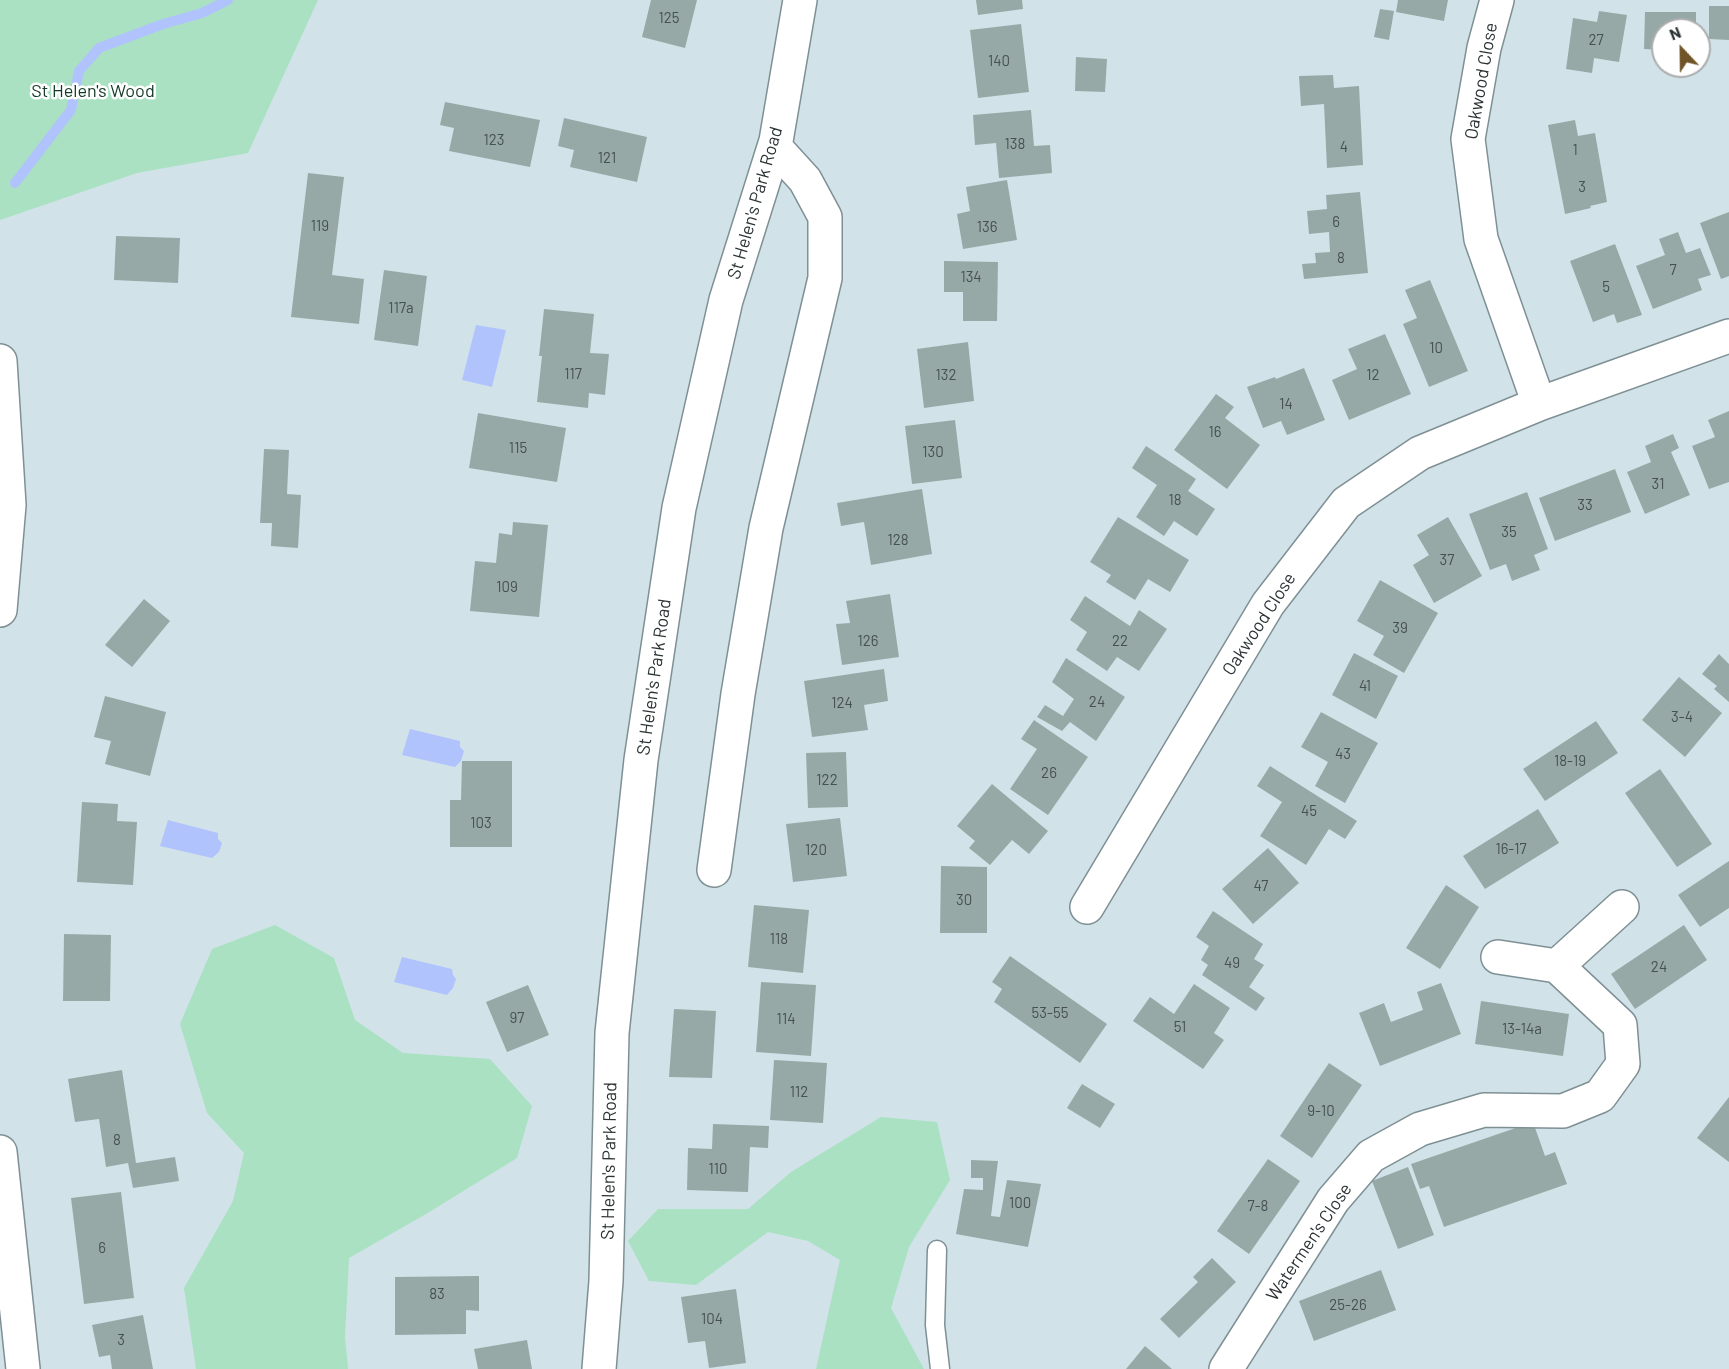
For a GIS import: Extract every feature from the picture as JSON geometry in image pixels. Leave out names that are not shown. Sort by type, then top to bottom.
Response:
[{"type":"street","name":"St Helen's Park Road","points":[[599,1369],[606,1281],[612,1033],[641,760],[679,507],[726,300],[775,147],[800,0]]},
{"type":"street","name":"Oakwood Close","points":[[1497,0],[1484,48],[1468,139],[1481,239],[1539,404]]},
{"type":"street","points":[[714,870],[738,694],[766,528],[825,278],[825,217],[805,180],[775,147]]},
{"type":"street","name":"Oakwood Close","points":[[1087,907],[1268,603],[1346,502],[1420,453],[1539,404],[1729,336]]},
{"type":"street","points":[[0,362],[9,505],[0,610]]},
{"type":"street","points":[[1498,957],[1557,966],[1622,907]]},
{"type":"street","name":"Watermen's Close","points":[[1226,1369],[1334,1200],[1371,1156],[1420,1130],[1484,1110],[1563,1111],[1600,1096],[1623,1064],[1620,1025],[1557,966]]},
{"type":"street","points":[[0,1152],[23,1369]]},
{"type":"lane","points":[[937,1250],[935,1325],[940,1369]]},
{"type":"green space","name":"St Helen's Wood","points":[[0,0],[318,0],[248,153],[137,173],[0,220]]},
{"type":"green space","points":[[275,925],[334,958],[355,1020],[403,1053],[490,1059],[532,1106],[517,1158],[349,1258],[345,1337],[348,1369],[196,1369],[184,1288],[233,1201],[244,1153],[207,1113],[180,1024],[212,949]]},
{"type":"green space","points":[[881,1117],[937,1122],[950,1180],[909,1247],[891,1308],[924,1369],[816,1369],[840,1260],[808,1241],[768,1232],[696,1285],[649,1281],[628,1241],[658,1209],[748,1209],[791,1172]]},
{"type":"water","points":[[476,325],[506,330],[492,387],[462,380]]},
{"type":"water","points":[[410,729],[460,741],[460,747],[464,751],[461,761],[455,767],[402,755]]},
{"type":"water","points":[[168,820],[218,833],[218,839],[222,843],[219,852],[212,858],[160,846]]},
{"type":"water","points":[[402,957],[452,969],[456,979],[453,988],[447,995],[394,982]]},
{"type":"building","points":[[651,0],[697,0],[685,48],[642,37]]},
{"type":"building","points":[[976,0],[1022,0],[1023,9],[978,15]]},
{"type":"building","points":[[1398,0],[1448,0],[1444,21],[1396,12]]},
{"type":"building","points":[[1709,6],[1729,6],[1729,40],[1711,39],[1711,18],[1709,18]]},
{"type":"building","points":[[1380,9],[1394,11],[1389,40],[1374,37]]},
{"type":"building","points":[[1599,11],[1627,15],[1619,62],[1594,58],[1592,73],[1566,69],[1573,18],[1597,22]]},
{"type":"building","points":[[1645,12],[1696,12],[1696,18],[1651,18],[1651,49],[1644,49]]},
{"type":"building","points":[[1021,24],[1029,92],[978,98],[970,30]]},
{"type":"building","points":[[1076,57],[1107,59],[1105,92],[1075,91]]},
{"type":"building","points":[[1333,75],[1334,88],[1359,86],[1363,165],[1327,168],[1324,104],[1301,106],[1299,76]]},
{"type":"building","points":[[445,102],[540,120],[530,167],[449,151],[454,128],[440,125]]},
{"type":"building","points":[[1031,110],[1034,146],[1050,145],[1052,173],[999,178],[996,143],[975,145],[973,115]]},
{"type":"building","points":[[564,118],[647,137],[637,182],[570,167],[574,150],[558,146]]},
{"type":"building","points":[[1575,120],[1578,136],[1595,133],[1607,202],[1565,214],[1548,125]]},
{"type":"building","points":[[308,173],[344,177],[332,275],[364,279],[359,324],[291,317]]},
{"type":"building","points":[[1007,180],[1017,240],[963,249],[957,214],[970,211],[966,187]]},
{"type":"building","points":[[1360,192],[1368,273],[1304,279],[1302,264],[1316,263],[1315,253],[1330,252],[1329,232],[1309,234],[1307,211],[1327,209],[1326,195]]},
{"type":"building","points":[[1729,212],[1729,276],[1721,279],[1700,223]]},
{"type":"building","points":[[1678,232],[1686,253],[1700,248],[1711,275],[1698,279],[1702,290],[1653,309],[1636,266],[1665,255],[1659,239]]},
{"type":"building","points":[[116,236],[180,238],[178,283],[114,280]]},
{"type":"building","points":[[1615,244],[1642,315],[1617,323],[1614,314],[1593,322],[1570,261]]},
{"type":"building","points":[[944,261],[998,262],[997,321],[963,321],[963,292],[944,292]]},
{"type":"building","points":[[384,270],[427,276],[418,346],[374,340]]},
{"type":"building","points":[[1430,280],[1468,371],[1429,387],[1403,324],[1417,318],[1405,290]]},
{"type":"building","points":[[544,309],[594,314],[590,353],[609,354],[605,395],[589,393],[588,408],[537,402]]},
{"type":"building","points":[[1385,334],[1411,394],[1349,420],[1332,380],[1357,369],[1348,349]]},
{"type":"building","points":[[968,342],[974,401],[924,408],[917,349]]},
{"type":"building","points":[[1304,368],[1325,420],[1287,435],[1281,421],[1263,428],[1247,387]]},
{"type":"building","points":[[1216,394],[1234,407],[1225,418],[1260,445],[1227,489],[1174,450]]},
{"type":"building","points":[[1729,411],[1729,482],[1709,489],[1692,446],[1715,437],[1708,420]]},
{"type":"building","points":[[478,413],[566,428],[557,482],[469,468]]},
{"type":"building","points":[[955,420],[962,478],[912,484],[905,426]]},
{"type":"building","points":[[1673,434],[1679,448],[1671,452],[1690,495],[1645,514],[1627,472],[1651,462],[1645,446]]},
{"type":"building","points":[[1146,446],[1196,479],[1188,491],[1215,509],[1197,536],[1174,521],[1164,536],[1136,517],[1157,485],[1132,468]]},
{"type":"building","points":[[264,449],[289,450],[287,494],[301,495],[298,548],[271,546],[272,523],[260,523]]},
{"type":"building","points":[[1615,469],[1631,512],[1555,541],[1539,498]]},
{"type":"building","points":[[922,489],[932,554],[871,565],[864,522],[841,526],[837,503]]},
{"type":"building","points":[[1527,492],[1548,549],[1534,555],[1540,570],[1512,581],[1506,564],[1490,570],[1469,514]]},
{"type":"building","points":[[1118,517],[1189,560],[1170,592],[1148,579],[1135,600],[1106,582],[1111,575],[1090,562]]},
{"type":"building","points":[[1448,517],[1482,576],[1434,603],[1413,565],[1429,555],[1417,535]]},
{"type":"building","points":[[513,522],[548,525],[539,617],[470,611],[475,561],[496,563],[499,533],[512,535]]},
{"type":"building","points":[[1380,580],[1438,613],[1404,673],[1373,655],[1384,636],[1357,621]]},
{"type":"building","points":[[890,594],[899,657],[842,665],[836,624],[850,623],[846,601]]},
{"type":"building","points":[[1085,596],[1130,626],[1139,610],[1167,629],[1139,671],[1117,657],[1107,671],[1076,650],[1087,632],[1070,620]]},
{"type":"building","points":[[144,599],[170,621],[132,667],[105,645]]},
{"type":"building","points":[[1354,653],[1398,676],[1376,719],[1332,695]]},
{"type":"building","points":[[1719,654],[1729,664],[1729,702],[1714,689],[1717,686],[1702,674]]},
{"type":"building","points":[[1066,658],[1125,697],[1096,741],[1070,722],[1062,731],[1037,717],[1045,705],[1063,716],[1074,699],[1052,682]]},
{"type":"building","points":[[884,669],[888,701],[864,705],[868,730],[812,737],[804,681]]},
{"type":"building","points":[[1679,677],[1722,713],[1685,757],[1642,720]]},
{"type":"building","points":[[105,696],[166,712],[150,776],[105,764],[111,741],[94,737]]},
{"type":"building","points":[[1321,712],[1378,743],[1345,803],[1315,786],[1328,762],[1301,747]]},
{"type":"building","points":[[1034,720],[1088,757],[1048,815],[1010,789],[1037,749],[1021,739]]},
{"type":"building","points":[[1596,721],[1618,753],[1545,801],[1523,769]]},
{"type":"building","points":[[846,752],[848,807],[808,808],[806,753]]},
{"type":"building","points":[[462,761],[512,761],[512,847],[450,847],[450,800],[461,800]]},
{"type":"building","points":[[1270,766],[1357,821],[1345,839],[1329,829],[1306,865],[1260,836],[1282,802],[1257,786]]},
{"type":"building","points":[[1660,769],[1712,844],[1677,867],[1625,793]]},
{"type":"building","points":[[992,784],[1048,831],[1029,854],[1012,840],[990,865],[969,848],[975,841],[957,826]]},
{"type":"building","points":[[82,802],[118,804],[117,821],[137,822],[133,885],[77,882]]},
{"type":"building","points":[[1538,809],[1559,843],[1485,889],[1463,856]]},
{"type":"building","points":[[840,818],[847,876],[793,882],[786,824]]},
{"type":"building","points":[[1268,848],[1299,883],[1253,924],[1222,889]]},
{"type":"building","points":[[1729,861],[1729,908],[1700,927],[1678,895]]},
{"type":"building","points":[[941,866],[987,867],[987,933],[940,933]]},
{"type":"building","points":[[1446,885],[1479,907],[1440,969],[1406,948]]},
{"type":"building","points":[[754,905],[809,910],[803,973],[748,967]]},
{"type":"building","points":[[1213,911],[1263,944],[1254,959],[1264,965],[1249,987],[1265,998],[1256,1011],[1202,975],[1208,965],[1201,960],[1209,946],[1196,937]]},
{"type":"building","points":[[1684,925],[1707,960],[1635,1009],[1611,974]]},
{"type":"building","points":[[64,934],[111,935],[110,1001],[63,1001]]},
{"type":"building","points":[[1010,956],[1107,1024],[1080,1063],[994,1002],[1002,989],[992,982]]},
{"type":"building","points":[[761,982],[816,985],[811,1056],[756,1052]]},
{"type":"building","points":[[1441,983],[1461,1034],[1380,1066],[1359,1013],[1384,1003],[1391,1022],[1423,1010],[1417,992]]},
{"type":"building","points":[[1194,984],[1230,1008],[1214,1033],[1224,1040],[1203,1069],[1133,1021],[1150,997],[1174,1014]]},
{"type":"building","points":[[528,985],[549,1035],[507,1052],[486,1002]]},
{"type":"building","points":[[1481,1001],[1569,1014],[1563,1056],[1475,1044]]},
{"type":"building","points":[[674,1009],[716,1011],[712,1078],[669,1077]]},
{"type":"building","points":[[774,1060],[827,1063],[823,1123],[770,1120]]},
{"type":"building","points":[[1329,1063],[1362,1085],[1312,1158],[1280,1136]]},
{"type":"building","points":[[122,1070],[136,1163],[175,1157],[179,1181],[133,1188],[128,1163],[106,1167],[99,1119],[75,1122],[68,1079]]},
{"type":"building","points":[[1082,1084],[1115,1104],[1100,1128],[1067,1108]]},
{"type":"building","points":[[1729,1097],[1729,1162],[1697,1138]]},
{"type":"building","points":[[1533,1122],[1545,1156],[1555,1152],[1567,1184],[1444,1227],[1429,1186],[1420,1189],[1411,1164]]},
{"type":"building","points":[[713,1124],[769,1126],[768,1148],[750,1147],[748,1192],[687,1190],[688,1148],[712,1149]]},
{"type":"building","points":[[1268,1159],[1300,1181],[1249,1254],[1217,1231]]},
{"type":"building","points":[[971,1160],[998,1161],[991,1216],[1000,1217],[1007,1180],[1041,1184],[1028,1247],[956,1234],[964,1189],[983,1190],[983,1178],[971,1178]]},
{"type":"building","points":[[1408,1167],[1434,1235],[1398,1249],[1372,1181]]},
{"type":"building","points":[[121,1192],[134,1298],[84,1304],[71,1198]]},
{"type":"building","points":[[1212,1258],[1236,1282],[1179,1338],[1160,1319],[1198,1282],[1193,1277]]},
{"type":"building","points":[[1381,1270],[1396,1310],[1314,1341],[1299,1301]]},
{"type":"building","points":[[479,1276],[479,1311],[466,1310],[466,1334],[395,1335],[395,1277]]},
{"type":"building","points":[[736,1289],[746,1363],[709,1368],[705,1341],[688,1343],[681,1297]]},
{"type":"building","points":[[143,1315],[153,1369],[112,1369],[110,1355],[99,1357],[92,1325]]},
{"type":"building","points":[[527,1340],[532,1369],[478,1369],[474,1349]]},
{"type":"building","points":[[1145,1346],[1172,1369],[1126,1369]]},
{"type":"waterway","points":[[15,183],[71,110],[79,71],[99,48],[163,24],[202,13],[228,0]]}]
